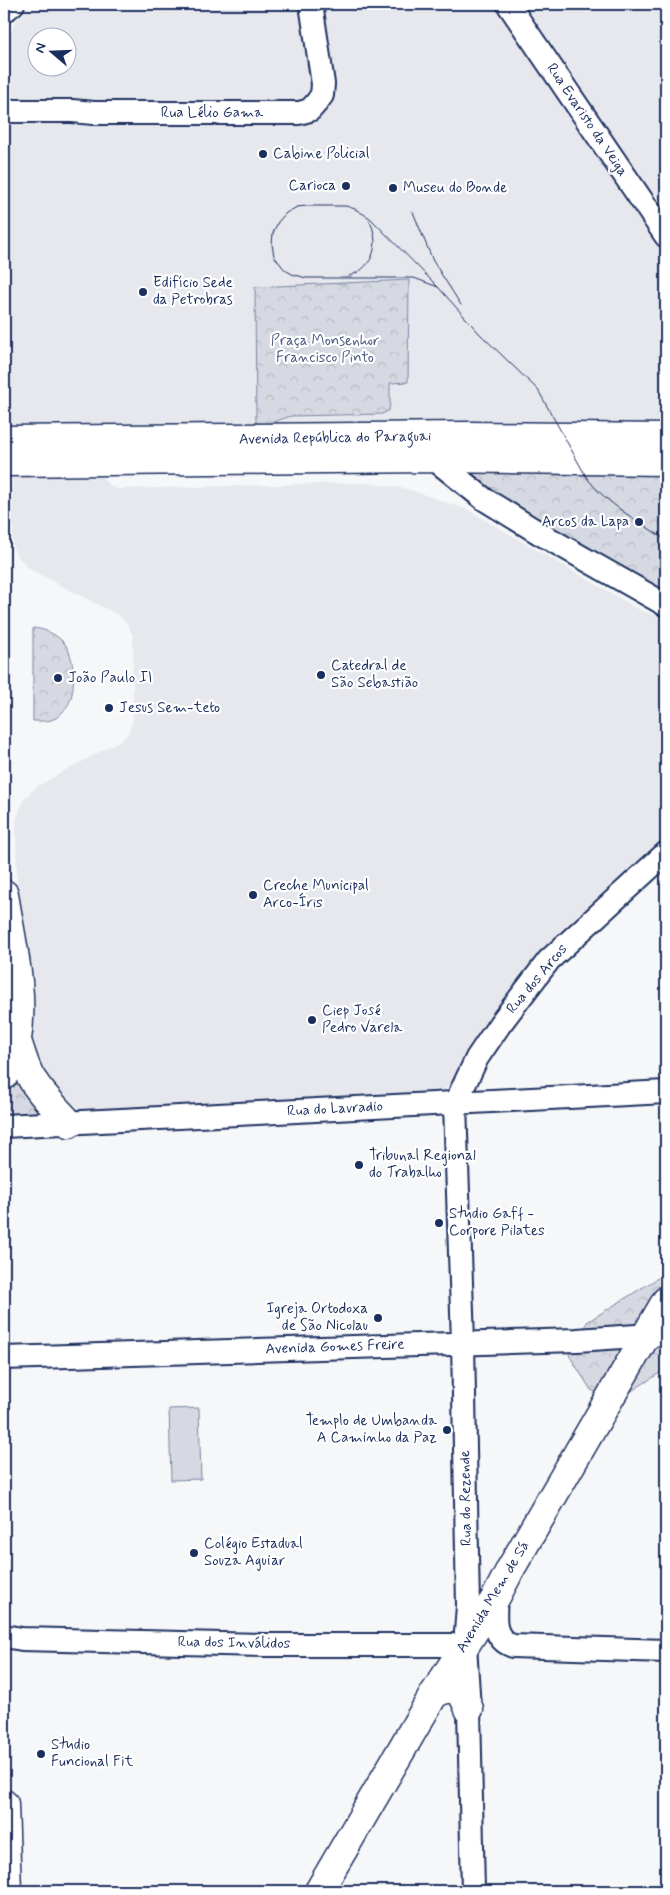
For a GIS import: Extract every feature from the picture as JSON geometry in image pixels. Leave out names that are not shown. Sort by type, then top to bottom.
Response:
[{"type":"main road","name":"Avenida República do Paraguai","points":[[4,462],[48,451],[469,436],[666,438]]},
{"type":"main road","name":"Avenida República do Paraguai","points":[[4,440],[48,451],[666,461]]},
{"type":"main road","points":[[4,894],[14,949],[11,1007],[17,1041],[29,1073],[36,1084],[44,1096],[69,1122]]},
{"type":"main road","points":[[4,1075],[17,1041]]},
{"type":"main road","name":"Avenida Mem de Sá","points":[[319,1891],[434,1694],[496,1597],[516,1559],[656,1335],[666,1301]]},
{"type":"main road","points":[[434,1694],[448,1689],[459,1691],[464,1694],[469,1709]]},
{"type":"main road","points":[[4,1804],[7,1891]]},
{"type":"street","points":[[4,11],[13,4]]},
{"type":"street","name":"Rua Lélio Gama","points":[[4,111],[246,114],[299,113],[310,110],[322,95],[323,84],[311,4]]},
{"type":"street","name":"Rua Evaristo da Veiga","points":[[508,4],[666,236]]},
{"type":"street","points":[[433,458],[492,504],[666,605]]},
{"type":"street","name":"Rua dos Arcos","points":[[455,1104],[482,1051],[515,1004],[550,960],[666,853]]},
{"type":"street","name":"Rua do Lavradio","points":[[4,1126],[666,1092]]},
{"type":"street","name":"Rua do Rezende","points":[[455,1104],[463,1342],[468,1606],[465,1645],[469,1709],[472,1891]]},
{"type":"street","name":"Avenida Gomes Freire","points":[[4,1358],[463,1342],[577,1340],[656,1335]]},
{"type":"street","points":[[496,1597],[495,1616],[497,1632],[502,1640],[513,1646],[666,1651]]},
{"type":"street","name":"Rua dos Inválidos","points":[[4,1636],[22,1639],[255,1644],[465,1645]]},
{"type":"shaded area","points":[[76,4],[306,4],[318,88],[306,104],[14,101],[12,98],[11,34],[15,21],[25,12]]},
{"type":"shaded area","points":[[316,4],[493,4],[666,256],[666,424],[11,435],[7,129],[9,124],[11,122],[312,115]]},
{"type":"shaded area","points":[[525,4],[666,4],[666,218],[577,87]]},
{"type":"shaded area","points":[[12,470],[96,471],[108,484],[117,489],[367,483],[408,489],[468,510],[642,611],[666,618],[666,840],[530,970],[444,1092],[73,1114],[32,1069],[30,965],[17,889],[16,819],[24,799],[36,787],[123,739],[129,732],[133,719],[133,636],[129,627],[120,616],[31,570],[17,556],[13,548]]},
{"type":"shaded area","points":[[404,1886],[404,1891],[345,1891],[345,1887]]},
{"type":"green space","name":"Praça Monsenhor Francisco Pinto","points":[[409,280],[408,382],[390,383],[390,406],[388,411],[382,414],[291,416],[267,424],[256,423],[255,287]]},
{"type":"green space","points":[[464,469],[666,469],[666,591],[657,588],[465,477]]},
{"type":"green space","points":[[33,628],[50,632],[61,640],[68,648],[72,664],[73,689],[69,703],[58,717],[47,721],[33,721]]},
{"type":"green space","points":[[13,1054],[49,1113],[4,1116],[4,1080]]},
{"type":"green space","points":[[666,1277],[666,1369],[614,1400],[591,1390],[569,1355],[587,1322],[658,1278]]},
{"type":"green space","points":[[199,1408],[201,1479],[171,1480],[169,1409]]},
{"type":"tram line","points":[[438,287],[414,278],[306,278],[292,274],[285,270],[274,256],[273,233],[278,222],[286,213],[297,207],[346,206],[370,218],[438,287],[479,333],[538,390],[587,478],[595,488],[624,512],[666,540]]},
{"type":"tram line","points":[[413,212],[433,261],[461,305]]},
{"type":"tram line","points":[[349,276],[365,267],[373,253],[375,236],[369,220]]},
{"type":"place","name":"Cabine Policial","points":[[263,154]]},
{"type":"place","name":"Carioca","points":[[346,186]]},
{"type":"place","name":"Museu do Bonde","points":[[393,188]]},
{"type":"place","name":"Edifício Sede da Petrobras","points":[[143,292]]},
{"type":"place","name":"Arcos da Lapa","points":[[639,522]]},
{"type":"place","name":"Catedral de São Sebastião","points":[[321,675]]},
{"type":"place","name":"João Paulo II","points":[[58,678]]},
{"type":"place","name":"Jesus Sem-teto","points":[[109,708]]},
{"type":"place","name":"Creche Municipal Arco-Íris","points":[[253,895]]},
{"type":"place","name":"Ciep José Pedro Varela","points":[[312,1020]]},
{"type":"place","name":"Tribunal Regional do Trabalho","points":[[359,1165]]},
{"type":"place","name":"Studio Gaff - Corpore Pilates","points":[[439,1223]]},
{"type":"place","name":"Igreja Ortodoxa de São Nicolau","points":[[378,1318]]},
{"type":"place","name":"Templo de Umbanda A Caminho da Paz","points":[[447,1430]]},
{"type":"place","name":"Colégio Estadual Souza Aguiar","points":[[194,1553]]},
{"type":"place","name":"Studio Funcional Fit","points":[[41,1754]]}]
